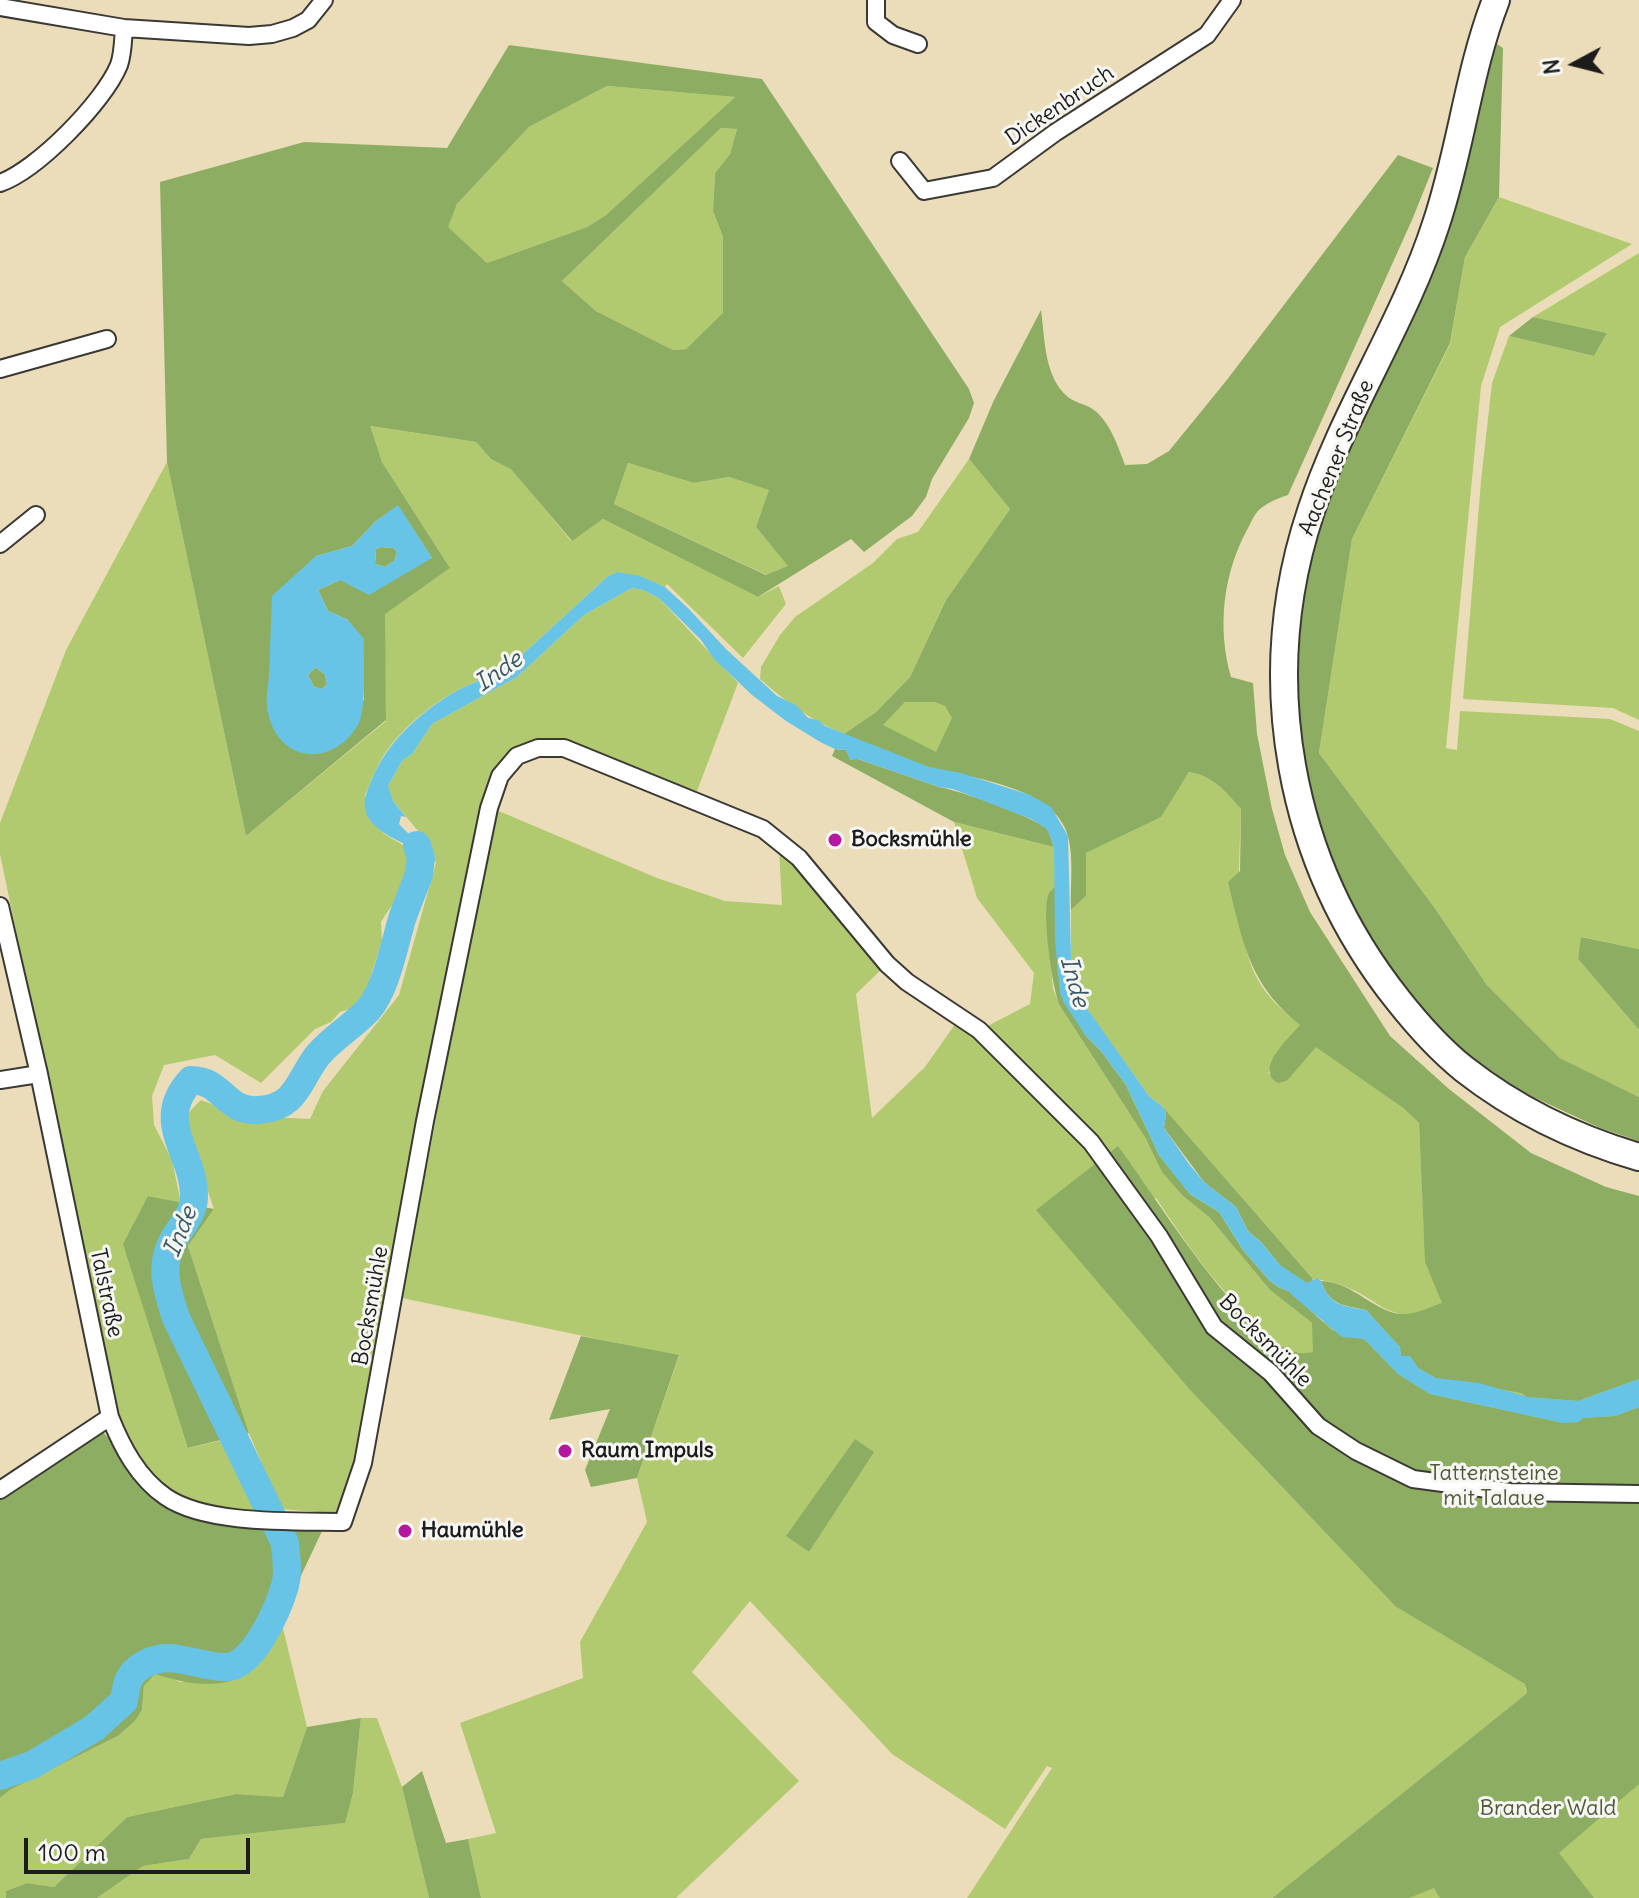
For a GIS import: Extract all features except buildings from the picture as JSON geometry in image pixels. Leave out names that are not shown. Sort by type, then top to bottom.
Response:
[{"type":"main road","name":"Aachener Straße","points":[[1496,0],[1481,36],[1436,223],[1419,269],[1356,404],[1311,511],[1289,597],[1284,682],[1289,753],[1305,825],[1326,881],[1352,933],[1418,1025],[1462,1068],[1511,1101],[1598,1145],[1639,1157]]},
{"type":"street","points":[[0,7],[124,28],[249,36],[293,28],[308,20],[324,0]]},
{"type":"street","points":[[876,0],[876,22],[893,35],[918,44]]},
{"type":"street","name":"Dickenbruch","points":[[900,161],[924,191],[993,178],[1056,132],[1207,35],[1232,0]]},
{"type":"street","points":[[0,183],[15,177],[58,143],[109,85],[120,62],[124,28]]},
{"type":"street","points":[[0,369],[107,339]]},
{"type":"street","points":[[0,544],[36,515]]},
{"type":"street","name":"Bocksmühle","points":[[343,1522],[363,1463],[375,1407],[425,1121],[489,808],[500,776],[517,756],[538,748],[564,748],[698,801],[763,829],[799,858],[887,964],[907,982],[979,1030],[1091,1142],[1159,1236],[1214,1327],[1271,1373],[1318,1426],[1356,1451],[1413,1479],[1510,1492],[1639,1494]]},
{"type":"street","name":"Talstraße","points":[[0,906],[39,1074],[110,1417],[134,1466],[167,1498],[190,1509],[249,1518],[343,1522]]},
{"type":"street","points":[[0,1080],[39,1074]]},
{"type":"street","points":[[0,1490],[110,1417]]},
{"type":"green space","points":[[1488,38],[1503,48],[1499,197],[1465,257],[1450,343],[1352,539],[1319,753],[1434,907],[1487,985],[1560,1058],[1639,1097],[1639,1141],[1600,1128],[1516,1089],[1469,1055],[1427,1016],[1386,968],[1361,927],[1315,823],[1298,754],[1293,684],[1302,600],[1328,498],[1448,227]]},
{"type":"green space","points":[[509,45],[762,79],[969,389],[974,403],[969,418],[932,479],[926,497],[912,516],[864,552],[851,539],[758,597],[603,519],[572,541],[511,469],[491,459],[476,442],[370,426],[382,462],[450,568],[385,614],[386,720],[246,836],[167,462],[160,182],[304,142],[447,148]],"holes":[[[607,86],[735,97],[606,215],[587,227],[487,263],[448,227],[457,204],[529,127]],[[721,128],[737,129],[730,154],[715,173],[713,211],[723,237],[723,313],[686,349],[673,350],[596,311],[562,281]],[[628,463],[694,483],[729,477],[769,490],[756,527],[788,566],[766,575],[614,504]],[[398,506],[432,558],[340,580],[318,590],[328,611],[348,620],[362,671],[364,700],[267,711],[316,556],[352,546],[376,521]]]},
{"type":"green space","points":[[607,86],[735,97],[606,215],[587,227],[487,263],[447,227],[457,204],[529,127]]},
{"type":"green space","points":[[721,128],[737,129],[730,154],[715,173],[713,211],[723,237],[723,314],[686,349],[673,350],[596,311],[562,281]]},
{"type":"green space","points":[[1398,155],[1433,168],[1288,495],[1258,511],[1239,547],[1225,602],[1227,658],[1231,677],[1253,683],[1257,734],[1285,855],[1310,912],[1390,1036],[1449,1089],[1531,1153],[1606,1187],[1639,1196],[1639,1379],[1578,1401],[1527,1397],[1521,1393],[1436,1378],[1418,1368],[1410,1356],[1401,1356],[1400,1347],[1366,1310],[1338,1303],[1329,1295],[1321,1281],[1344,1287],[1394,1313],[1414,1313],[1442,1303],[1425,1262],[1419,1123],[1403,1108],[1316,1047],[1286,1081],[1278,1083],[1272,1077],[1271,1062],[1300,1025],[1269,994],[1250,961],[1228,882],[1240,871],[1241,809],[1218,785],[1189,772],[1161,817],[1086,853],[1086,896],[1071,910],[1068,836],[1060,819],[1047,806],[1010,787],[920,765],[844,734],[876,712],[910,677],[946,600],[1010,509],[969,459],[994,400],[1041,310],[1047,357],[1054,379],[1068,397],[1091,408],[1103,419],[1125,465],[1147,464],[1169,451]],"holes":[[[905,702],[934,702],[945,706],[952,718],[936,752],[883,725]]]},
{"type":"green space","points":[[1499,197],[1632,244],[1500,327],[1481,386],[1446,748],[1457,750],[1460,711],[1610,719],[1639,731],[1639,949],[1582,937],[1578,959],[1639,1030],[1639,1097],[1560,1058],[1487,985],[1434,907],[1319,753],[1352,539],[1450,344],[1465,257]]},
{"type":"green space","points":[[1639,253],[1639,720],[1613,708],[1463,699],[1492,383],[1509,336],[1594,356],[1607,333],[1533,317]]},
{"type":"green space","points":[[1533,317],[1607,333],[1594,356],[1509,336]]},
{"type":"green space","points":[[369,426],[476,442],[491,459],[511,468],[571,541],[603,519],[758,597],[779,586],[786,604],[743,658],[667,584],[665,587],[630,576],[607,577],[512,664],[432,707],[391,745],[378,764],[365,795],[373,818],[385,835],[411,852],[415,866],[381,922],[382,941],[365,994],[354,1008],[340,1012],[331,1022],[315,1029],[261,1083],[215,1055],[164,1065],[152,1096],[154,1125],[172,1160],[181,1203],[148,1196],[189,1448],[231,1438],[259,1513],[224,1510],[190,1501],[160,1485],[137,1459],[116,1413],[0,854],[0,823],[66,650],[167,462],[246,836],[386,721],[384,614],[450,568],[382,462]]},
{"type":"green space","points":[[969,459],[1010,509],[946,600],[910,677],[876,712],[844,734],[800,710],[760,679],[761,667],[795,617],[873,563],[897,539],[918,532]]},
{"type":"green space","points":[[628,463],[694,483],[729,477],[770,490],[756,527],[789,566],[767,575],[614,504]]},
{"type":"green space","points":[[394,548],[397,552],[394,561],[385,567],[375,564],[376,549]]},
{"type":"green space","points":[[632,588],[659,598],[738,683],[697,791],[562,743],[497,773],[354,1476],[342,1514],[281,1509],[249,1433],[188,1246],[214,1209],[185,1124],[190,1111],[201,1100],[228,1115],[310,1119],[323,1091],[399,995],[436,863],[424,838],[393,801],[390,793],[388,786],[402,761],[412,754],[432,724],[517,677],[584,615]]},
{"type":"green space","points":[[316,667],[325,675],[327,684],[322,689],[314,687],[308,675]]},
{"type":"green space","points":[[905,702],[934,702],[945,706],[953,718],[936,753],[882,725]]},
{"type":"green space","points":[[835,749],[846,750],[850,759],[978,798],[1028,818],[1047,829],[1054,847],[954,822],[832,756]]},
{"type":"green space","points":[[1189,772],[1212,781],[1241,809],[1239,896],[1244,940],[1250,961],[1266,993],[1300,1025],[1279,1049],[1268,1074],[1292,1075],[1316,1046],[1403,1108],[1419,1123],[1424,1233],[1639,1239],[1639,1898],[1292,1898],[1543,1698],[1525,1687],[1527,1693],[1272,1898],[967,1898],[1052,1768],[1047,1766],[1005,1829],[892,1754],[750,1601],[692,1672],[799,1781],[676,1898],[481,1898],[468,1839],[496,1833],[460,1723],[583,1678],[580,1642],[647,1522],[637,1478],[679,1356],[402,1298],[494,809],[657,878],[725,901],[782,905],[779,848],[884,967],[856,994],[872,1118],[925,1067],[958,1020],[976,1032],[1030,1004],[1034,973],[977,898],[954,822],[1054,847],[1055,886],[1048,896],[1047,923],[1053,989],[1060,1006],[1146,1139],[1163,1172],[1183,1196],[1209,1217],[1270,1290],[1312,1323],[1407,1315],[1388,1310],[1344,1286],[1313,1279],[1163,1107],[1149,1096],[1076,990],[1071,958],[1071,910],[1086,896],[1086,853],[1160,817]],"holes":[[[1156,1198],[1211,1275],[1277,1343],[1395,1606],[1190,1390],[1037,1209]],[[855,1439],[809,1552],[787,1536]]]},
{"type":"green space","points":[[1055,886],[1058,974],[1085,1035],[1126,1085],[1159,1155],[1190,1194],[1219,1212],[1243,1250],[1270,1281],[1289,1291],[1332,1330],[1364,1339],[1398,1374],[1430,1394],[1563,1423],[1582,1418],[1615,1416],[1639,1407],[1639,1784],[1559,1853],[1594,1898],[1440,1898],[1434,1888],[1409,1898],[1272,1898],[1527,1693],[1525,1684],[1395,1606],[1190,1390],[1036,1210],[1118,1146],[1175,1228],[1250,1321],[1274,1341],[1295,1352],[1313,1352],[1312,1323],[1270,1290],[1209,1217],[1183,1196],[1162,1172],[1146,1139],[1060,1006],[1051,968],[1046,918],[1048,896]]},
{"type":"green space","points":[[1581,937],[1639,949],[1639,1030],[1578,959]]},
{"type":"green space","points":[[1163,1107],[1313,1279],[1311,1282],[1296,1278],[1280,1265],[1248,1231],[1236,1207],[1204,1182],[1164,1128],[1166,1113]]},
{"type":"green space","points":[[148,1196],[214,1209],[188,1246],[249,1433],[188,1448],[123,1244]]},
{"type":"green space","points":[[581,1336],[679,1355],[637,1478],[591,1487],[585,1470],[610,1409],[549,1420]]},
{"type":"green space","points":[[103,1432],[162,1500],[323,1529],[275,1629],[250,1672],[216,1684],[191,1683],[155,1674],[144,1686],[142,1710],[118,1736],[10,1790],[0,1798],[0,1499]]},
{"type":"green space","points":[[855,1439],[874,1452],[809,1552],[786,1536]]},
{"type":"green space","points":[[280,1616],[307,1727],[283,1797],[236,1794],[127,1817],[54,1887],[27,1883],[6,1891],[6,1898],[0,1898],[0,1798],[10,1790],[118,1736],[142,1710],[144,1686],[155,1673],[181,1682],[253,1670]]},
{"type":"green space","points":[[361,1718],[377,1718],[402,1787],[429,1898],[97,1898],[143,1866],[189,1859],[201,1839],[344,1823],[353,1793]]},
{"type":"green space","points":[[361,1718],[353,1793],[345,1823],[201,1839],[189,1859],[143,1866],[97,1898],[6,1898],[6,1891],[27,1883],[54,1887],[127,1817],[236,1794],[283,1797],[307,1727]]},
{"type":"green space","points":[[422,1771],[446,1843],[468,1839],[481,1898],[429,1898],[402,1787]]},
{"type":"water","points":[[398,505],[432,558],[369,595],[340,580],[318,590],[328,611],[348,620],[364,639],[363,708],[358,725],[335,748],[307,754],[294,750],[274,730],[267,709],[272,596],[316,556],[352,546],[376,521]],"holes":[[[393,548],[397,552],[394,561],[385,567],[375,564],[376,549]],[[316,667],[325,675],[327,684],[322,689],[314,687],[308,675]]]},
{"type":"water","points":[[617,572],[640,576],[665,587],[777,696],[796,705],[808,718],[929,767],[961,773],[1030,795],[1051,807],[1068,836],[1071,958],[1076,990],[1081,1000],[1149,1096],[1163,1107],[1166,1113],[1164,1128],[1189,1164],[1204,1182],[1236,1207],[1248,1231],[1280,1265],[1307,1283],[1317,1278],[1338,1303],[1366,1310],[1400,1347],[1401,1356],[1410,1356],[1418,1368],[1436,1378],[1479,1383],[1528,1397],[1578,1401],[1639,1379],[1639,1407],[1615,1416],[1563,1423],[1430,1394],[1398,1374],[1364,1339],[1342,1337],[1289,1291],[1270,1281],[1243,1250],[1219,1212],[1190,1194],[1159,1155],[1126,1085],[1085,1035],[1064,1003],[1060,993],[1055,940],[1054,847],[1047,829],[1031,819],[953,789],[858,759],[850,760],[846,750],[822,743],[752,695],[714,659],[701,640],[659,598],[643,590],[632,588],[584,615],[517,677],[432,724],[412,754],[402,761],[388,786],[393,801],[406,817],[401,816],[399,824],[425,849],[429,862],[425,885],[411,878],[413,859],[405,844],[375,826],[365,809],[368,790],[386,753],[426,711],[459,690],[512,664],[607,577]]},
{"type":"waterway","name":"Inde","points":[[0,1776],[32,1765],[94,1728],[124,1701],[129,1680],[143,1665],[164,1658],[216,1667],[237,1664],[264,1635],[277,1608],[286,1581],[285,1543],[176,1318],[167,1286],[165,1266],[170,1245],[194,1202],[193,1181],[178,1138],[175,1110],[180,1095],[191,1080],[210,1085],[231,1102],[248,1110],[272,1108],[290,1098],[318,1055],[368,1010],[380,991],[419,874],[421,858],[417,845]]},
{"type":"place","name":"Bocksmühle","points":[[835,840]]},
{"type":"place","name":"Raum Impuls","points":[[565,1451]]},
{"type":"place","name":"Haumühle","points":[[405,1531]]},
{"type":"park label","name":"Tatternsteine mit Talaue","points":[[1494,1486]]},
{"type":"park label","name":"Brander Wald","points":[[1548,1809]]}]
